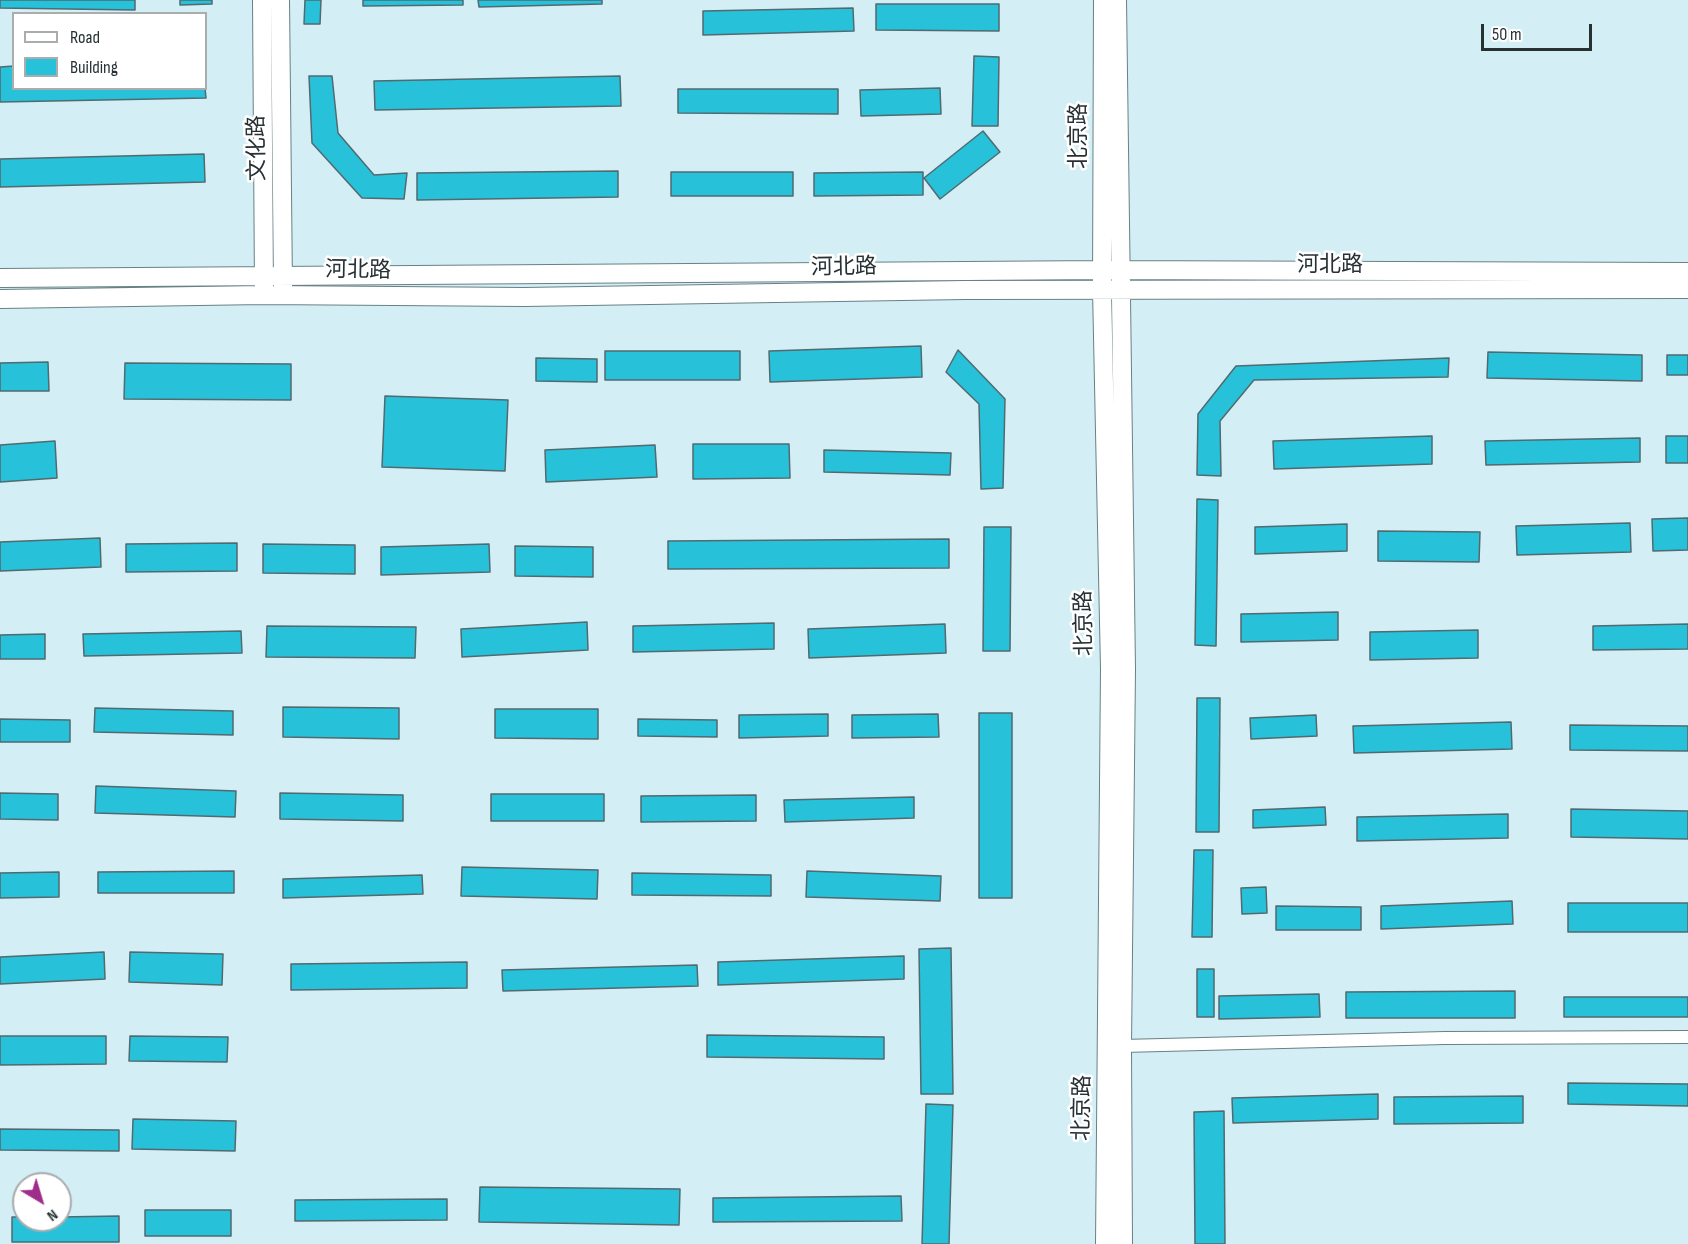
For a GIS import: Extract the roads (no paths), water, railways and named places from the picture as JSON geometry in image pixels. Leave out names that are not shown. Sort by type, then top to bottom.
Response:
[{"type":"street","name":"文化路","points":[[262,0],[271,289]]},
{"type":"street","name":"文化路","points":[[271,289],[283,276],[280,0]]},
{"type":"street","name":"北京路","points":[[1103,0],[1112,270],[1121,289],[1126,669],[1122,1046],[1124,1244]]},
{"type":"street","name":"北京路","points":[[1105,1244],[1110,669],[1102,289],[1112,270],[1117,0]]},
{"type":"street","name":"河北路","points":[[283,276],[1112,270],[1688,272]]},
{"type":"street","name":"河北路","points":[[0,278],[524,297],[1102,289],[1688,290]]},
{"type":"street","name":"河北路","points":[[0,299],[271,289]]},
{"type":"street","points":[[1122,1046],[1445,1038],[1688,1036]]}]
